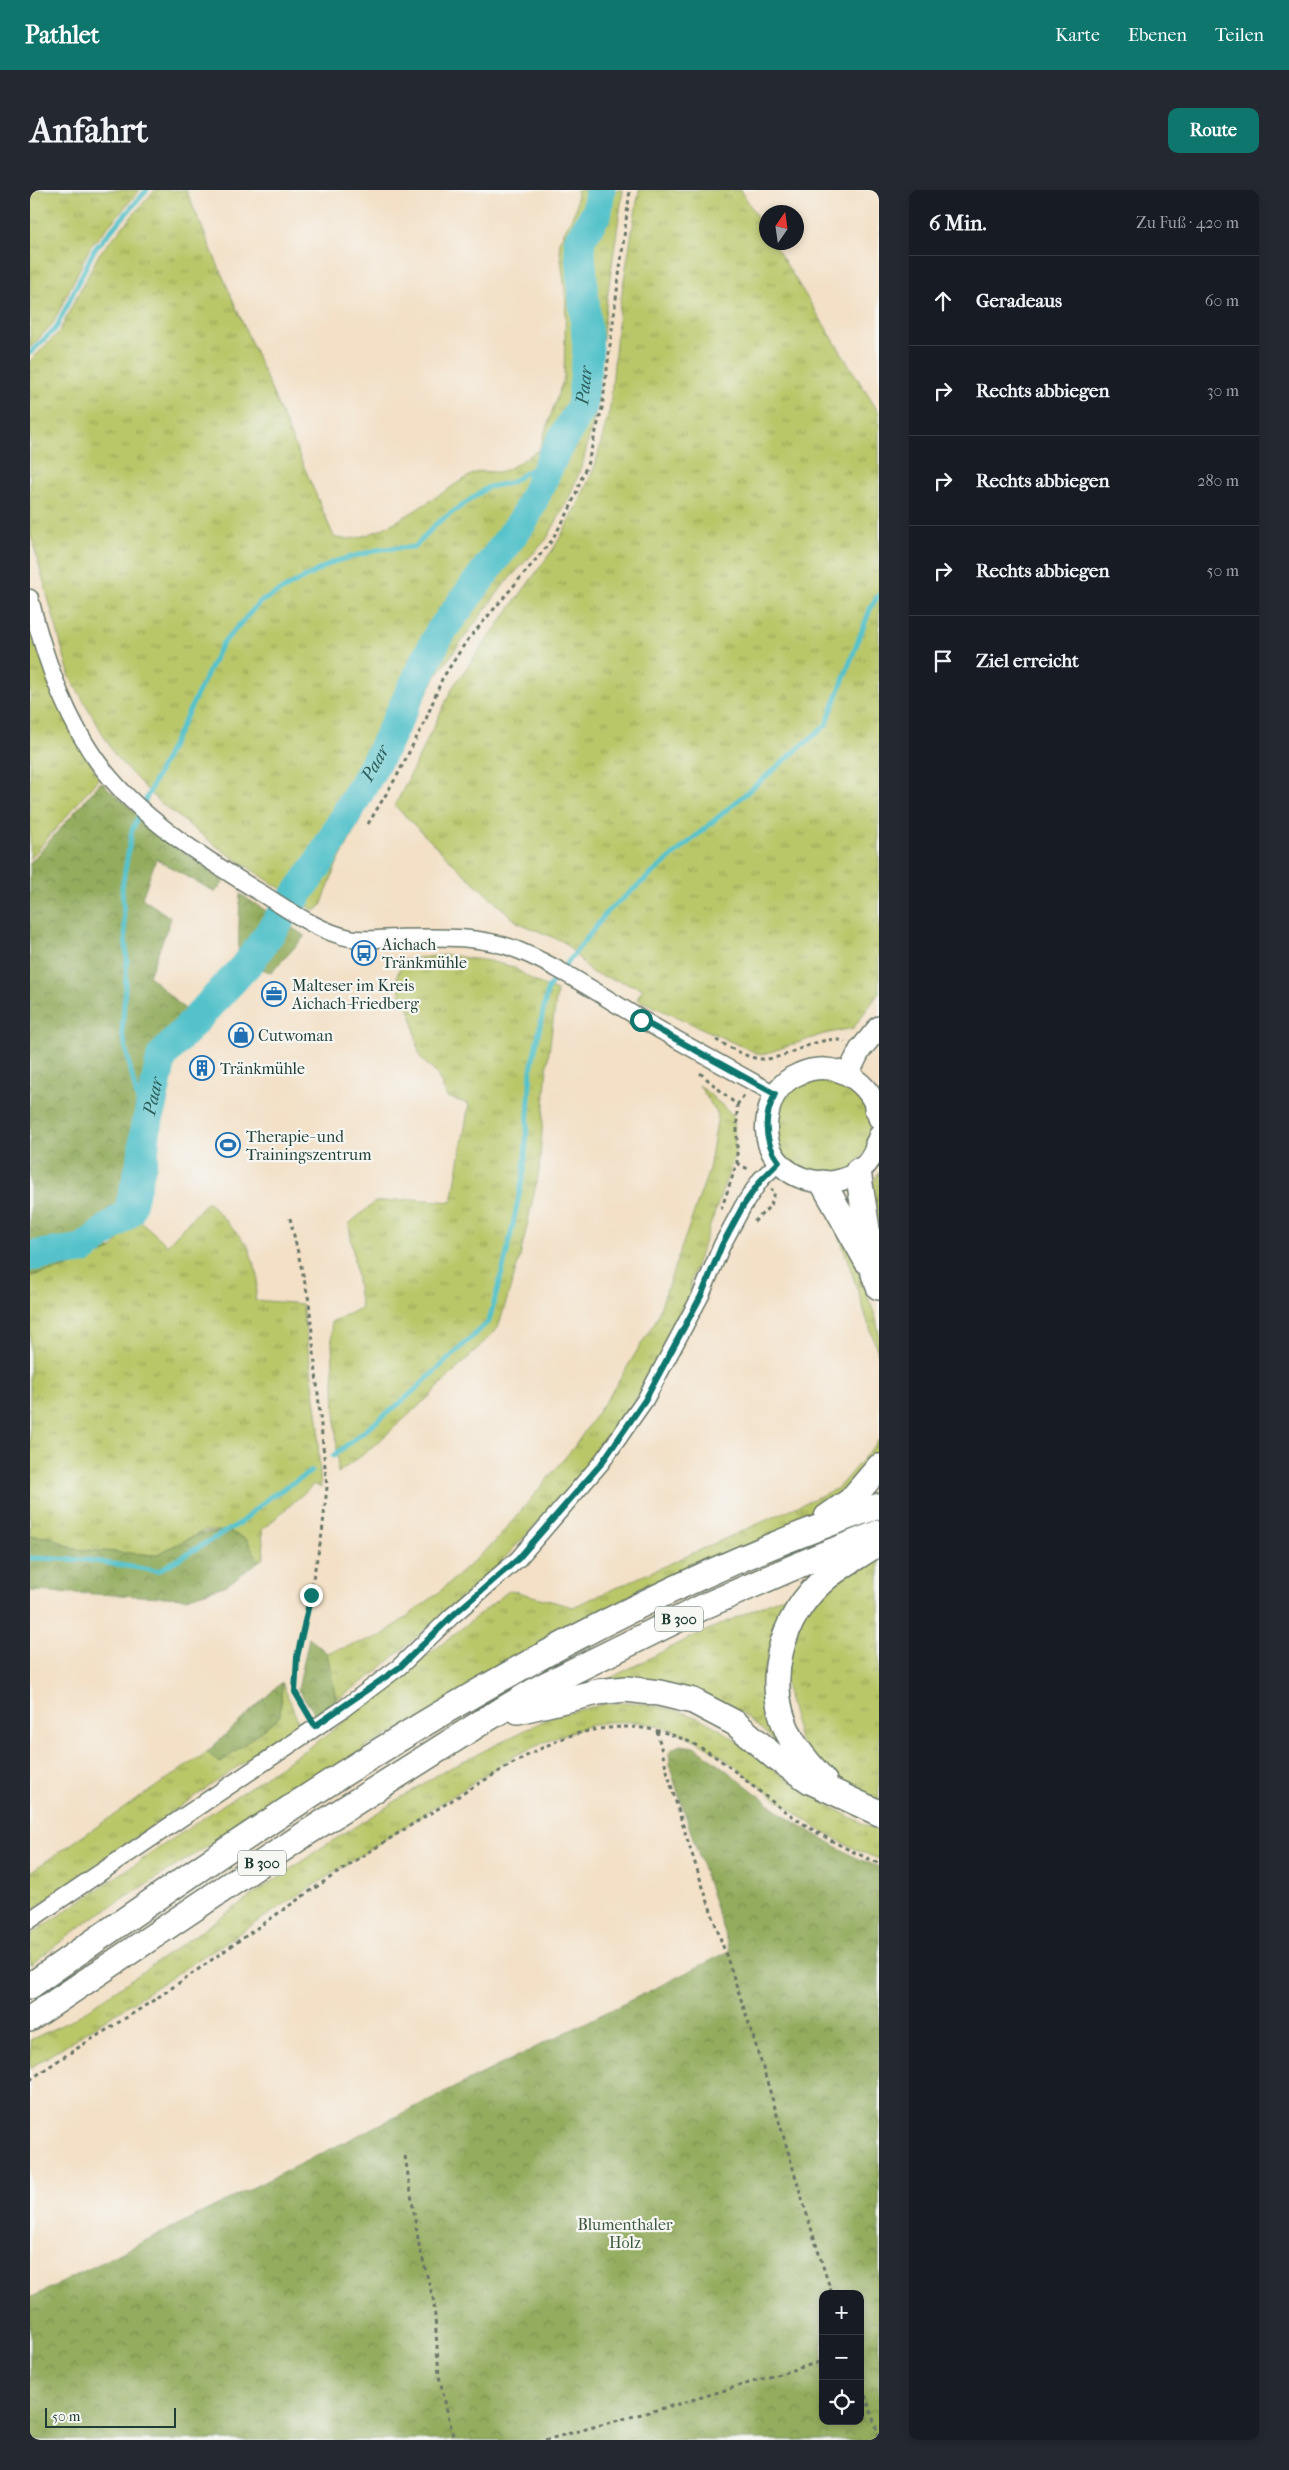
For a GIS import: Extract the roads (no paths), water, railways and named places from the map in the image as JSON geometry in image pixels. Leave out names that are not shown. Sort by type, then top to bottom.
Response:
[{"type":"highway","points":[[858,1171],[877,1281]]},
{"type":"highway","points":[[823,1183],[877,1281]]},
{"type":"highway","points":[[809,1529],[850,1501],[879,1467]]},
{"type":"highway","name":"B 300","points":[[30,1986],[208,1862],[490,1685],[593,1628],[695,1578],[809,1529],[879,1506]]},
{"type":"highway","name":"B 300","points":[[30,2019],[305,1834],[485,1720],[541,1687],[708,1605],[815,1558],[879,1533]]},
{"type":"highway","points":[[832,1790],[793,1743],[784,1724],[778,1707],[776,1689],[780,1654],[791,1622],[812,1591],[828,1577],[879,1542]]},
{"type":"highway","points":[[485,1720],[598,1692],[626,1690],[659,1693],[693,1701],[735,1723],[810,1781],[879,1813]]},
{"type":"main road","points":[[848,1074],[860,1050],[879,1027]]},
{"type":"main road","points":[[878,1111],[871,1095],[860,1082],[848,1074],[830,1069],[808,1070],[790,1079],[775,1094],[769,1106],[766,1134],[769,1145],[779,1162],[792,1174],[807,1181],[823,1183],[842,1180],[858,1171],[870,1160],[879,1141]]},
{"type":"street","points":[[30,598],[51,669],[75,724],[112,780],[150,815],[207,860],[329,932],[349,938],[441,937],[490,942],[520,951],[544,962],[641,1020],[775,1094]]},
{"type":"street","points":[[30,1920],[400,1667],[452,1616],[518,1559],[601,1464],[649,1391],[701,1296],[722,1245],[743,1206],[761,1180],[779,1162]]},
{"type":"waterway","points":[[30,353],[56,328],[94,250],[147,190]]},
{"type":"waterway","name":"Paar","points":[[30,1256],[83,1249],[129,1212],[143,1157],[145,1133],[162,1056],[249,962],[319,863],[382,751],[439,634],[524,519],[554,454],[582,406],[588,349],[579,241],[597,212],[600,190]]},
{"type":"waterway","points":[[145,1133],[122,1032],[127,962],[122,888],[132,830],[222,644],[260,602],[333,562],[381,549],[415,547],[436,524],[488,487],[510,483],[554,454]]},
{"type":"waterway","points":[[333,1456],[405,1399],[489,1321],[506,1257],[524,1172],[531,1069],[548,988],[607,912],[826,725],[871,607],[879,594]]},
{"type":"waterway","points":[[30,1558],[87,1560],[158,1571],[240,1523],[270,1497],[312,1471]]},
{"type":"place","name":"Aichach Tränkmühle","points":[[364,953]]},
{"type":"place","name":"Malteser im Kreis Aichach-Friedberg","points":[[274,994]]},
{"type":"place","name":"Cutwoman","points":[[241,1035]]},
{"type":"place","name":"Tränkmühle","points":[[202,1068]]},
{"type":"place","name":"Therapie- und Trainingszentrum","points":[[228,1145]]},
{"type":"park label","name":"Blumenthaler Holz","points":[[625,2233]]}]
